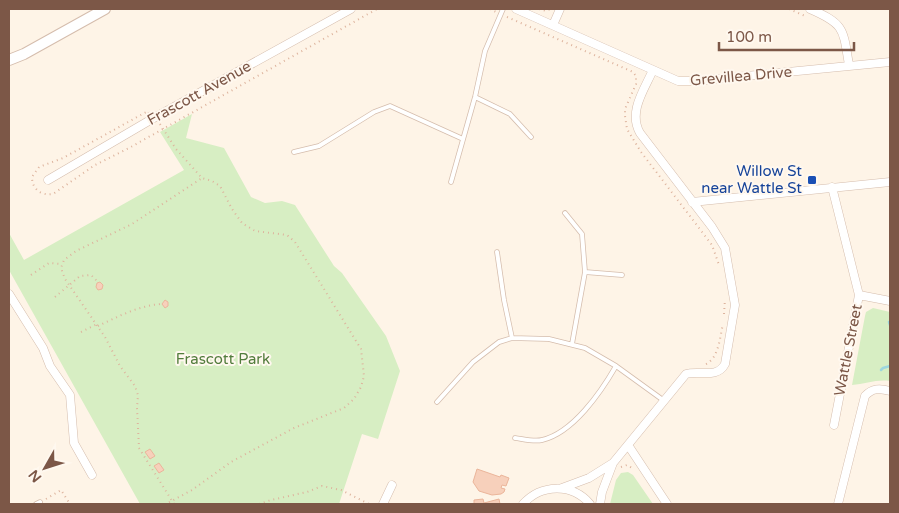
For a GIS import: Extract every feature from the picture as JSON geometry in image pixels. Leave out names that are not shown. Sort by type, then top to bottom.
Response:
[{"type":"street","points":[[9,60],[24,54],[106,9]]},
{"type":"street","name":"Frascott Avenue","points":[[48,180],[351,9]]},
{"type":"street","name":"Grevillea Drive","points":[[516,9],[678,81],[687,82],[890,62]]},
{"type":"street","points":[[553,25],[560,9]]},
{"type":"street","points":[[808,13],[833,20],[841,28],[849,65]]},
{"type":"street","points":[[600,504],[602,492],[614,462],[686,374],[692,372],[716,372],[722,369],[725,364],[734,315],[734,295],[725,248],[720,238],[640,133],[635,122],[636,109],[653,70]]},
{"type":"street","points":[[692,202],[890,182]]},
{"type":"street","name":"Wattle Street","points":[[832,187],[859,295],[834,425]]},
{"type":"street","points":[[9,294],[43,348],[50,366],[70,395],[74,443],[92,474]]},
{"type":"street","points":[[859,295],[890,301]]},
{"type":"street","points":[[838,504],[865,396],[878,389],[890,391]]},
{"type":"street","points":[[628,445],[667,504]]},
{"type":"street","points":[[523,504],[538,492],[562,488],[589,478],[614,462]]},
{"type":"street","points":[[383,504],[392,485]]},
{"type":"street","points":[[562,488],[577,493],[590,504]]},
{"type":"lane","points":[[451,182],[475,97],[485,51],[503,9]]},
{"type":"lane","points":[[475,97],[510,114],[530,137]]},
{"type":"lane","points":[[294,152],[319,146],[374,112],[390,106],[463,139]]},
{"type":"lane","points":[[565,213],[582,234],[585,272],[572,344]]},
{"type":"lane","points":[[497,252],[512,338]]},
{"type":"lane","points":[[585,272],[622,275]]},
{"type":"lane","points":[[437,402],[473,362],[499,342],[512,338],[549,339],[585,348],[616,366],[663,400]]},
{"type":"lane","points":[[515,438],[542,440],[563,430],[586,410],[607,382],[616,366]]},
{"type":"path","points":[[490,9],[633,72],[636,76],[636,84],[625,109],[627,129],[641,152],[712,245],[720,272]]},
{"type":"path","points":[[538,9],[546,11],[550,9]]},
{"type":"path","points":[[789,9],[808,13]]},
{"type":"path","points":[[155,118],[176,149],[202,178],[220,186],[236,215],[248,228],[262,233],[287,235],[295,242],[362,349],[364,376],[361,388],[354,399],[344,408],[294,428],[232,462],[192,490],[166,504]]},
{"type":"path","points":[[174,504],[139,448],[136,408],[138,395],[135,386],[120,366],[97,325],[61,271],[62,264],[67,256],[132,224],[202,178]]},
{"type":"path","points":[[31,275],[49,263],[62,264]]},
{"type":"path","points":[[55,297],[80,276],[87,274],[98,282]]},
{"type":"path","points":[[702,364],[710,363],[716,352],[724,318],[725,296]]},
{"type":"path","points":[[81,332],[133,311],[162,304]]},
{"type":"path","points":[[614,462],[620,467],[623,465],[631,466],[635,471]]},
{"type":"path","points":[[259,504],[307,492],[322,486],[341,490],[369,504]]},
{"type":"path","points":[[38,503],[61,490],[70,504]]},
{"type":"green space","name":"Frascott Park","points":[[192,114],[186,138],[224,148],[251,197],[265,203],[282,201],[295,205],[334,266],[342,273],[386,336],[400,371],[378,439],[362,434],[339,504],[140,504],[9,270],[9,233],[24,260],[184,170],[160,132]]},
{"type":"green space","points":[[873,308],[890,312],[890,381],[852,385],[866,312]]},
{"type":"green space","points":[[628,472],[633,475],[653,504],[610,504],[616,480],[621,473]]},
{"type":"building","points":[[100,282],[103,285],[102,289],[98,290],[96,287],[97,283]]},
{"type":"building","points":[[165,300],[168,302],[168,306],[165,308],[162,304]]},
{"type":"building","points":[[150,449],[155,456],[150,459],[145,452]]},
{"type":"building","points":[[159,463],[164,470],[159,473],[154,466]]},
{"type":"building","points":[[477,469],[509,478],[506,486],[502,485],[501,488],[505,489],[504,492],[492,495],[479,491],[473,482]]},
{"type":"building","points":[[483,499],[484,503],[499,499],[500,504],[474,504],[474,500]]},
{"type":"waterway","points":[[881,370],[890,366]]},
{"type":"place","name":"Willow St near Wattle St","points":[[812,180]]}]
